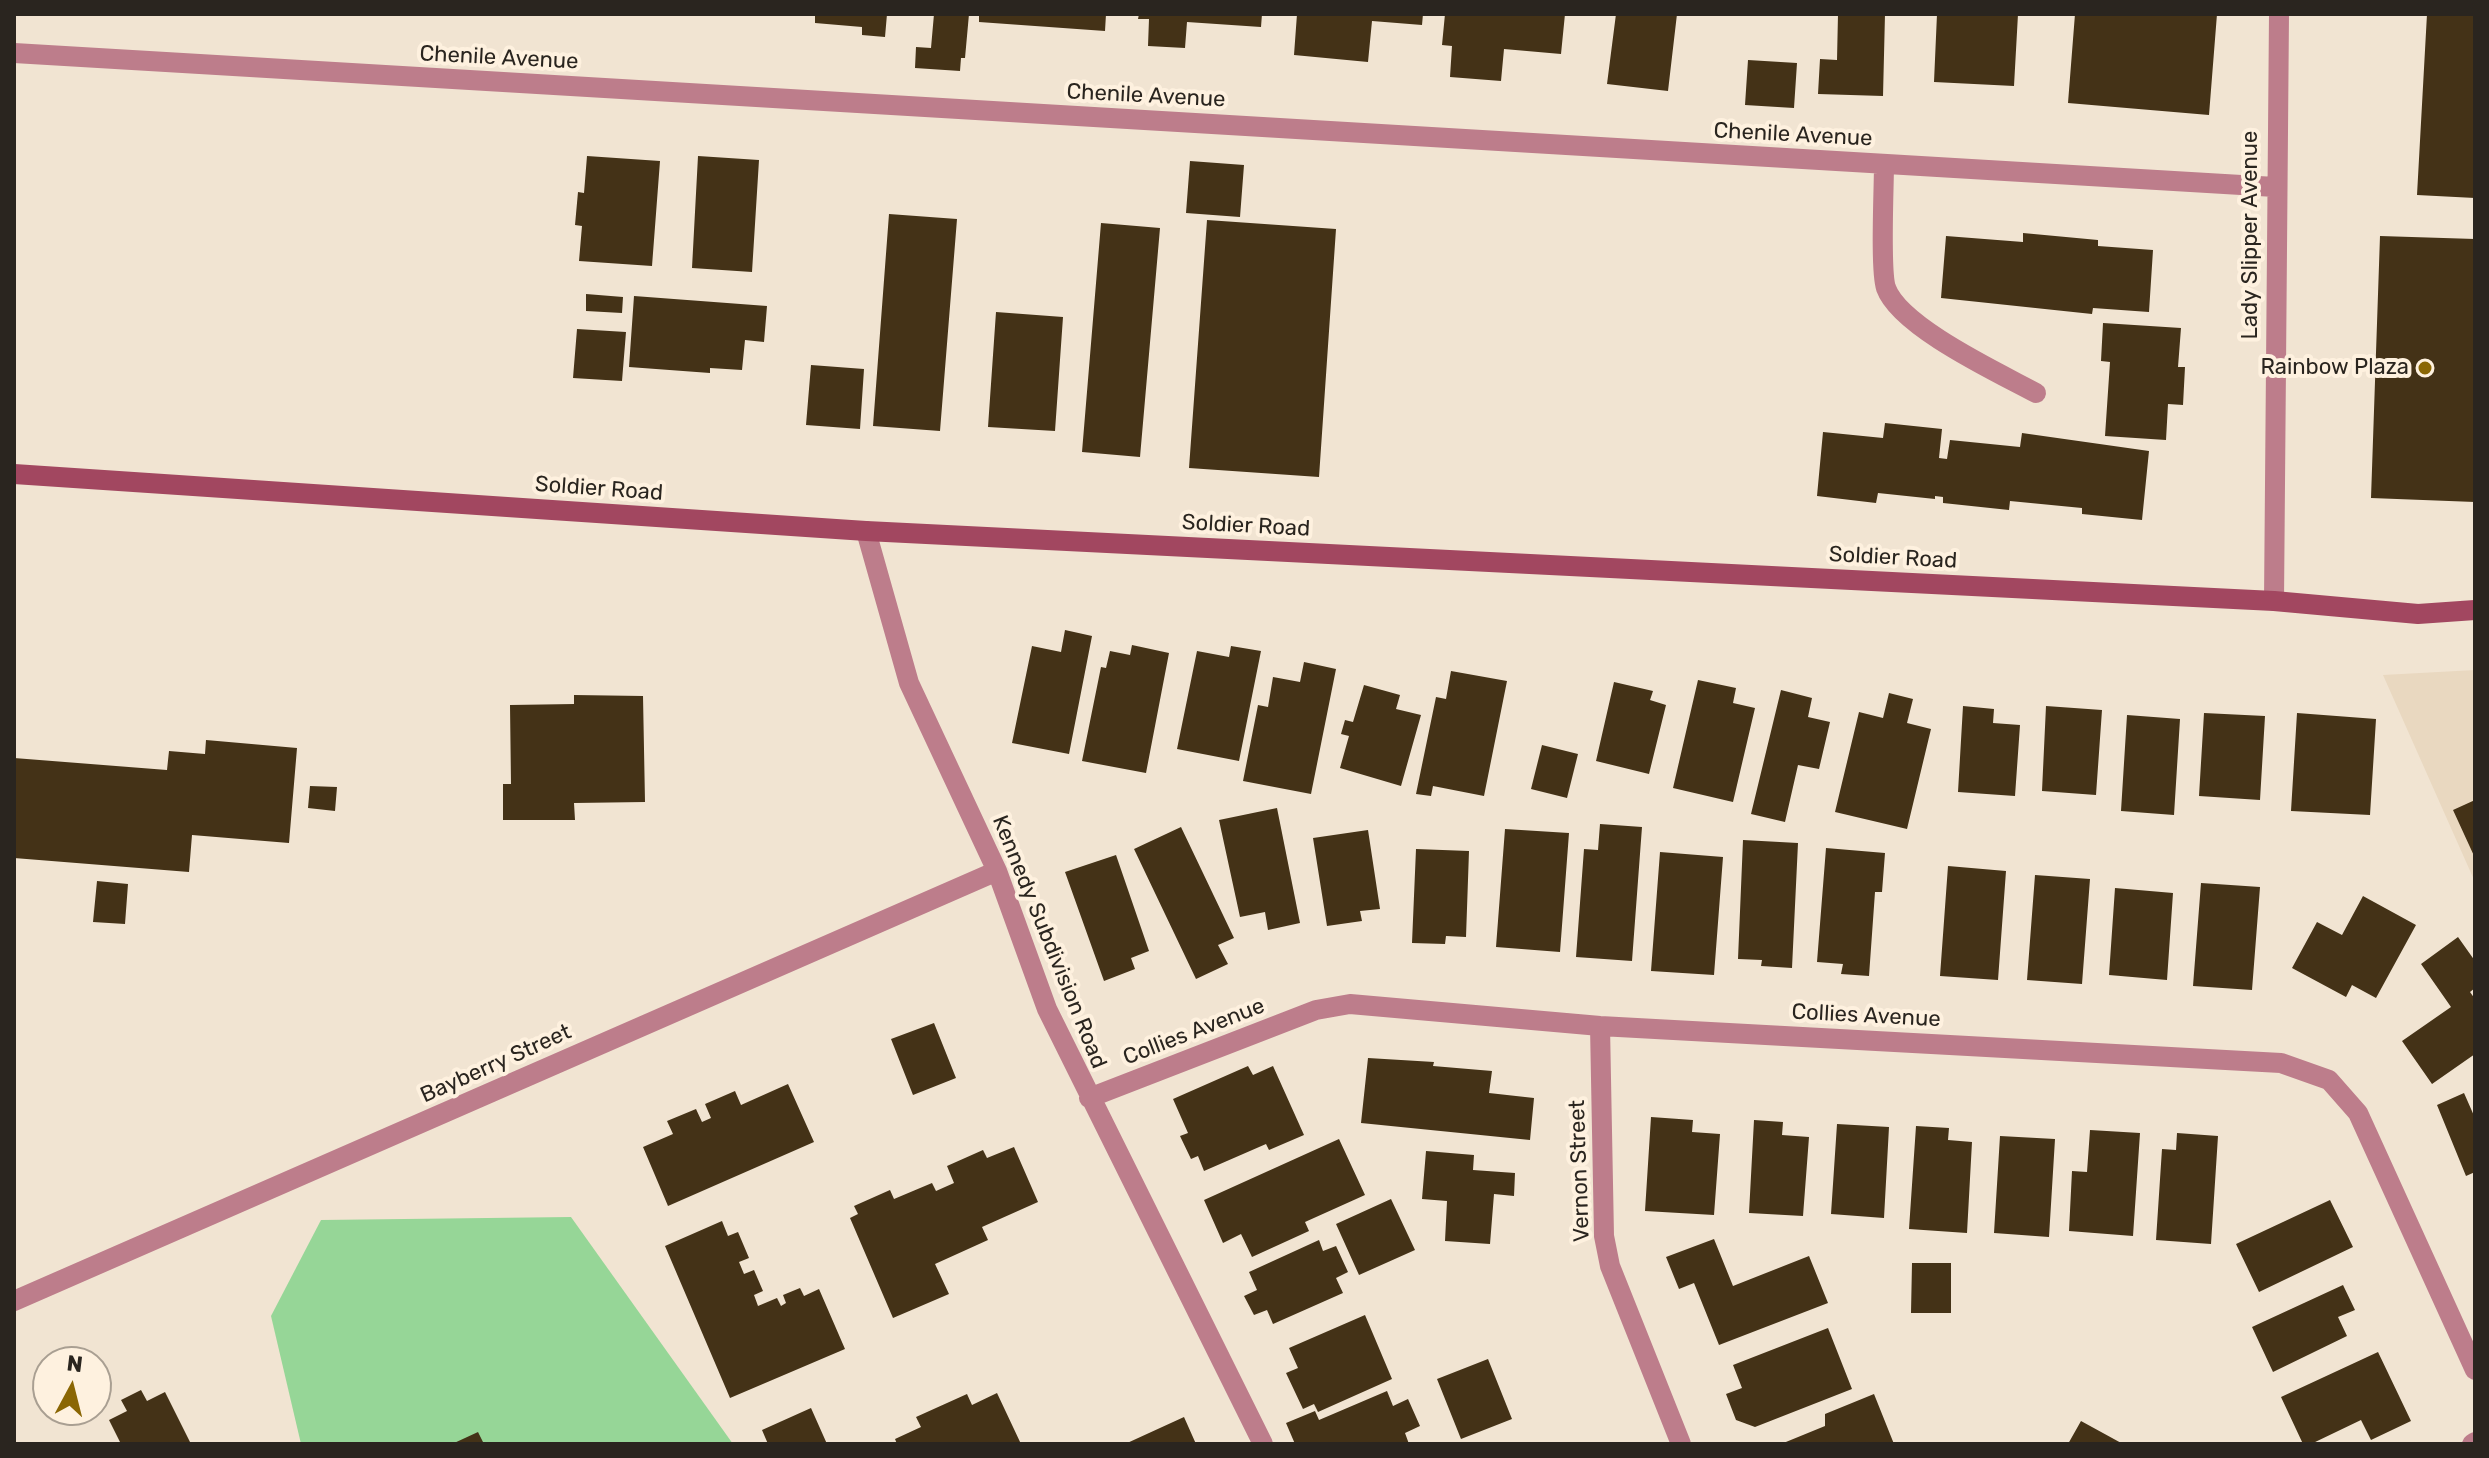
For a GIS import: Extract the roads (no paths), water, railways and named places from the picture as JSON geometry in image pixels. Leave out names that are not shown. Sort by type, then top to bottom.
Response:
[{"type":"main road","name":"Soldier Road","points":[[14,474],[866,531],[2274,601],[2418,614],[2475,610]]},
{"type":"street","name":"Lady Slipper Avenue","points":[[2274,601],[2275,187],[2279,14]]},
{"type":"street","name":"Chenile Avenue","points":[[14,53],[2275,187]]},
{"type":"street","points":[[1884,164],[1886,287],[1903,313],[1959,350],[2036,393]]},
{"type":"street","name":"Kennedy Subdivision Road","points":[[866,531],[909,683],[997,871],[1047,1009],[1263,1444]]},
{"type":"street","name":"Bayberry Street","points":[[14,1301],[997,871]]},
{"type":"street","name":"Collies Avenue","points":[[1089,1098],[1333,1006],[1367,1005],[1600,1026],[2281,1063],[2315,1073],[2341,1090],[2373,1142],[2475,1370]]},
{"type":"street","name":"Vernon Street","points":[[1600,1026],[1604,1236],[1610,1266],[1681,1444]]},
{"type":"place","name":"Rainbow Plaza","points":[[2425,368]]}]
